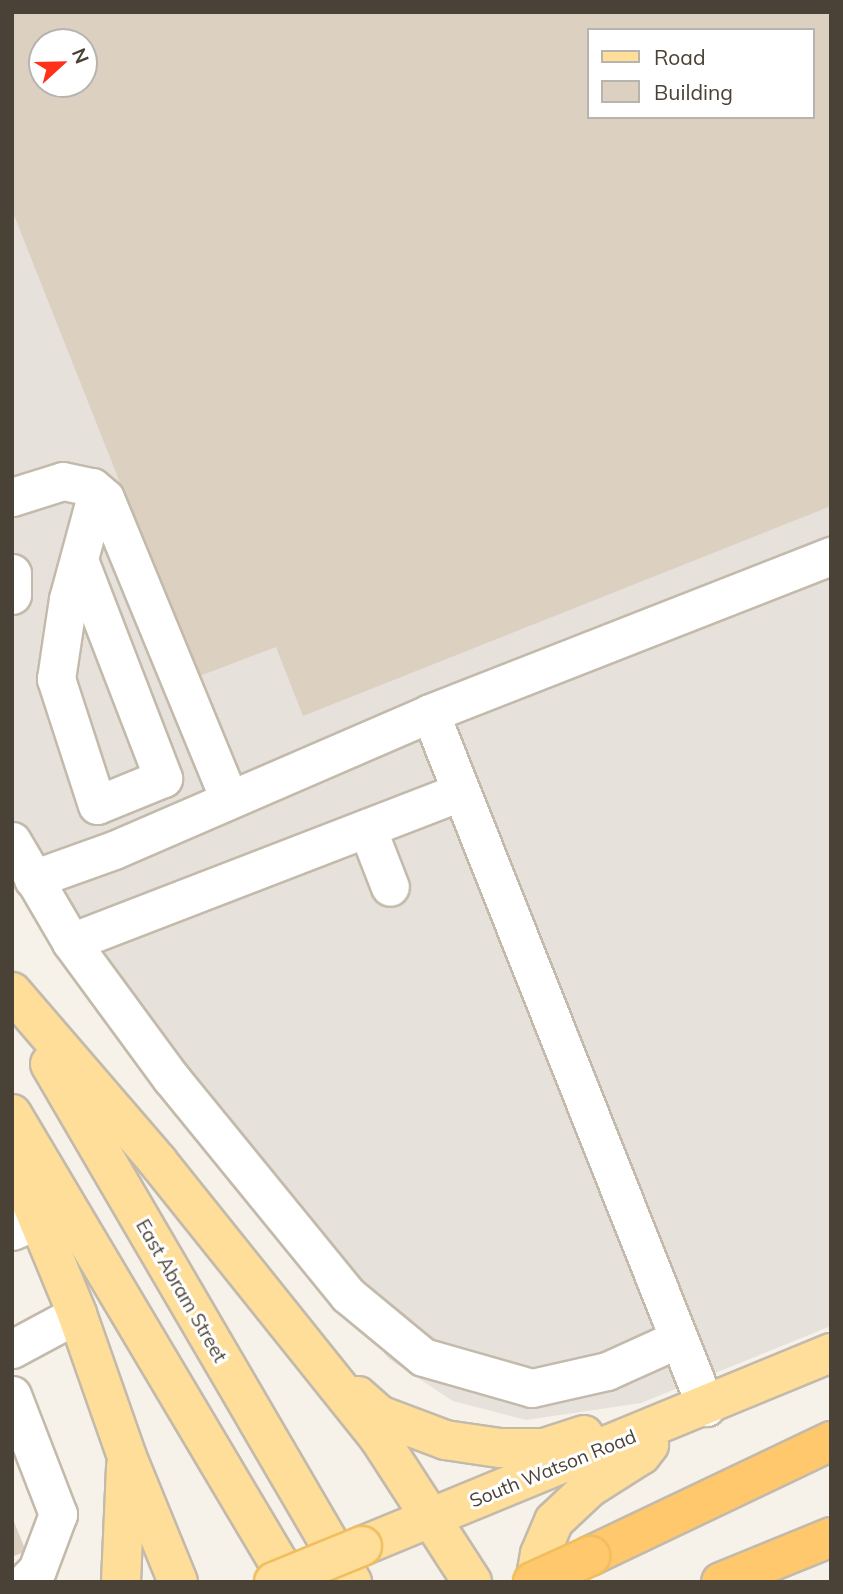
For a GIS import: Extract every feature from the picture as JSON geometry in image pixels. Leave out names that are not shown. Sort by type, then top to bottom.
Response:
[{"type":"highway","points":[[534,1582],[831,1441]]},
{"type":"highway","points":[[721,1582],[831,1537]]},
{"type":"main road","points":[[12,992],[158,1163],[379,1438],[471,1582]]},
{"type":"main road","name":"East Abram Street","points":[[12,999],[357,1564]]},
{"type":"main road","points":[[12,1114],[290,1582]]},
{"type":"main road","points":[[12,1156],[25,1226],[77,1314],[127,1457],[178,1582]]},
{"type":"main road","points":[[307,1351],[379,1415],[444,1440],[499,1448],[544,1448],[599,1430],[689,1414]]},
{"type":"main road","name":"South Watson Road","points":[[274,1582],[357,1564],[432,1518],[689,1414],[831,1353]]},
{"type":"main road","points":[[534,1582],[540,1554],[554,1521],[589,1488],[640,1455],[689,1414]]},
{"type":"main road","points":[[121,1582],[127,1457]]},
{"type":"lane","points":[[12,496],[63,481],[79,482],[105,498],[229,799]]},
{"type":"lane","points":[[79,560],[163,778],[97,806],[56,679],[68,599],[97,492]]},
{"type":"lane","points":[[33,879],[114,850],[430,713],[831,556]]},
{"type":"lane","points":[[12,572],[12,595]]},
{"type":"lane","points":[[430,713],[678,1339],[689,1414]]},
{"type":"lane","points":[[71,943],[460,792]]},
{"type":"lane","points":[[367,828],[390,887]]},
{"type":"lane","points":[[12,841],[71,943],[171,1078],[348,1295],[423,1357],[531,1388],[607,1371],[678,1339]]},
{"type":"lane","points":[[14,1342],[77,1314]]},
{"type":"lane","points":[[12,1395],[58,1514],[37,1570],[25,1582]]},
{"type":"shaded area","points":[[12,12],[831,12],[831,1326],[641,1403],[526,1420],[453,1401],[389,1359],[84,988],[12,868]]},
{"type":"building","points":[[12,12],[831,12],[831,506],[303,716],[276,647],[197,677],[12,210]]},
{"type":"building","points":[[12,1517],[26,1551],[12,1557]]}]
